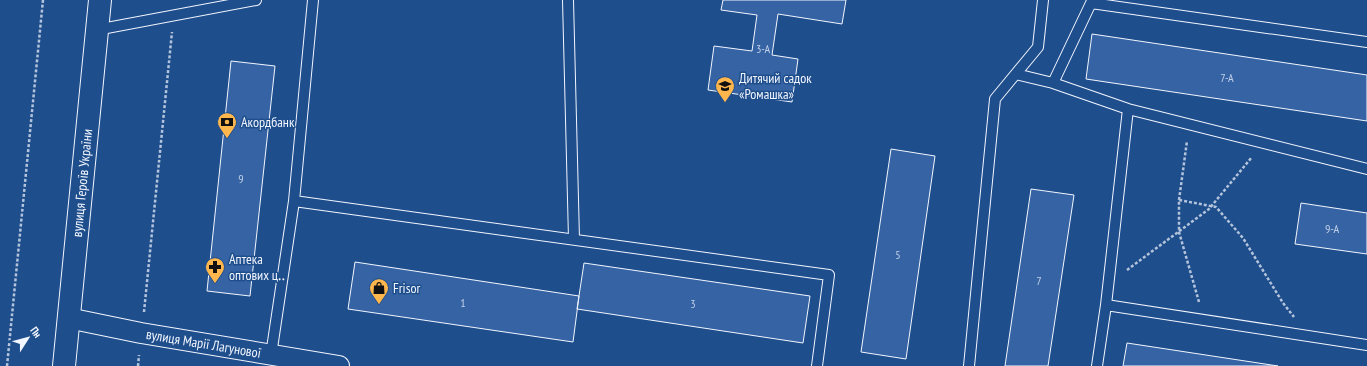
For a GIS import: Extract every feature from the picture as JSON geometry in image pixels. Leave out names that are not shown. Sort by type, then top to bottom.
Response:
[{"type":"main road","name":"вулиця Героїв України","points":[[64,366],[100,0]]},
{"type":"street","name":"вулиця Марії Лагунової","points":[[68,318],[141,333],[271,355],[302,363],[339,366]]},
{"type":"lane","points":[[96,30],[256,0]]},
{"type":"lane","points":[[271,355],[294,200],[313,0]]},
{"type":"lane","points":[[568,0],[574,240]]},
{"type":"lane","points":[[969,366],[995,100],[1038,47],[1042,0]]},
{"type":"lane","points":[[1053,83],[1091,3],[1367,42]]},
{"type":"lane","points":[[1016,74],[1053,83],[1128,109],[1367,169]]},
{"type":"lane","points":[[1097,366],[1109,283],[1128,109]]},
{"type":"lane","points":[[294,200],[829,275],[817,366]]},
{"type":"lane","points":[[1106,305],[1367,344]]},
{"type":"path","points":[[7,366],[43,0]]},
{"type":"path","points":[[138,366],[173,16]]},
{"type":"path","points":[[1189,125],[1179,200],[1179,232],[1204,320]]},
{"type":"path","points":[[1109,283],[1179,232],[1211,206],[1264,143]]},
{"type":"path","points":[[1179,200],[1216,207],[1243,238],[1283,303],[1311,336]]},
{"type":"building","points":[[723,0],[846,0],[842,24],[778,14],[772,55],[798,59],[792,102],[708,90],[714,46],[752,51],[757,15],[721,10]]},
{"type":"building","points":[[1092,34],[1367,75],[1367,121],[1086,79]]},
{"type":"building","points":[[231,61],[275,66],[250,296],[207,291]]},
{"type":"building","points":[[891,149],[935,156],[906,359],[861,352]]},
{"type":"building","points":[[1031,189],[1074,195],[1048,366],[1005,366]]},
{"type":"building","points":[[1301,203],[1367,213],[1367,254],[1295,244]]},
{"type":"building","points":[[355,262],[579,296],[573,342],[348,309]]},
{"type":"building","points":[[584,263],[810,296],[803,343],[577,309]]},
{"type":"building","points":[[1127,343],[1278,366],[1123,366]]},
{"type":"place","name":"Дитячий садок «Ромашка»","points":[[725,103]]},
{"type":"place","name":"Акордбанк","points":[[227,139]]},
{"type":"place","name":"Аптека оптових ц‥","points":[[215,284]]},
{"type":"place","name":"Frisor","points":[[379,305]]}]
